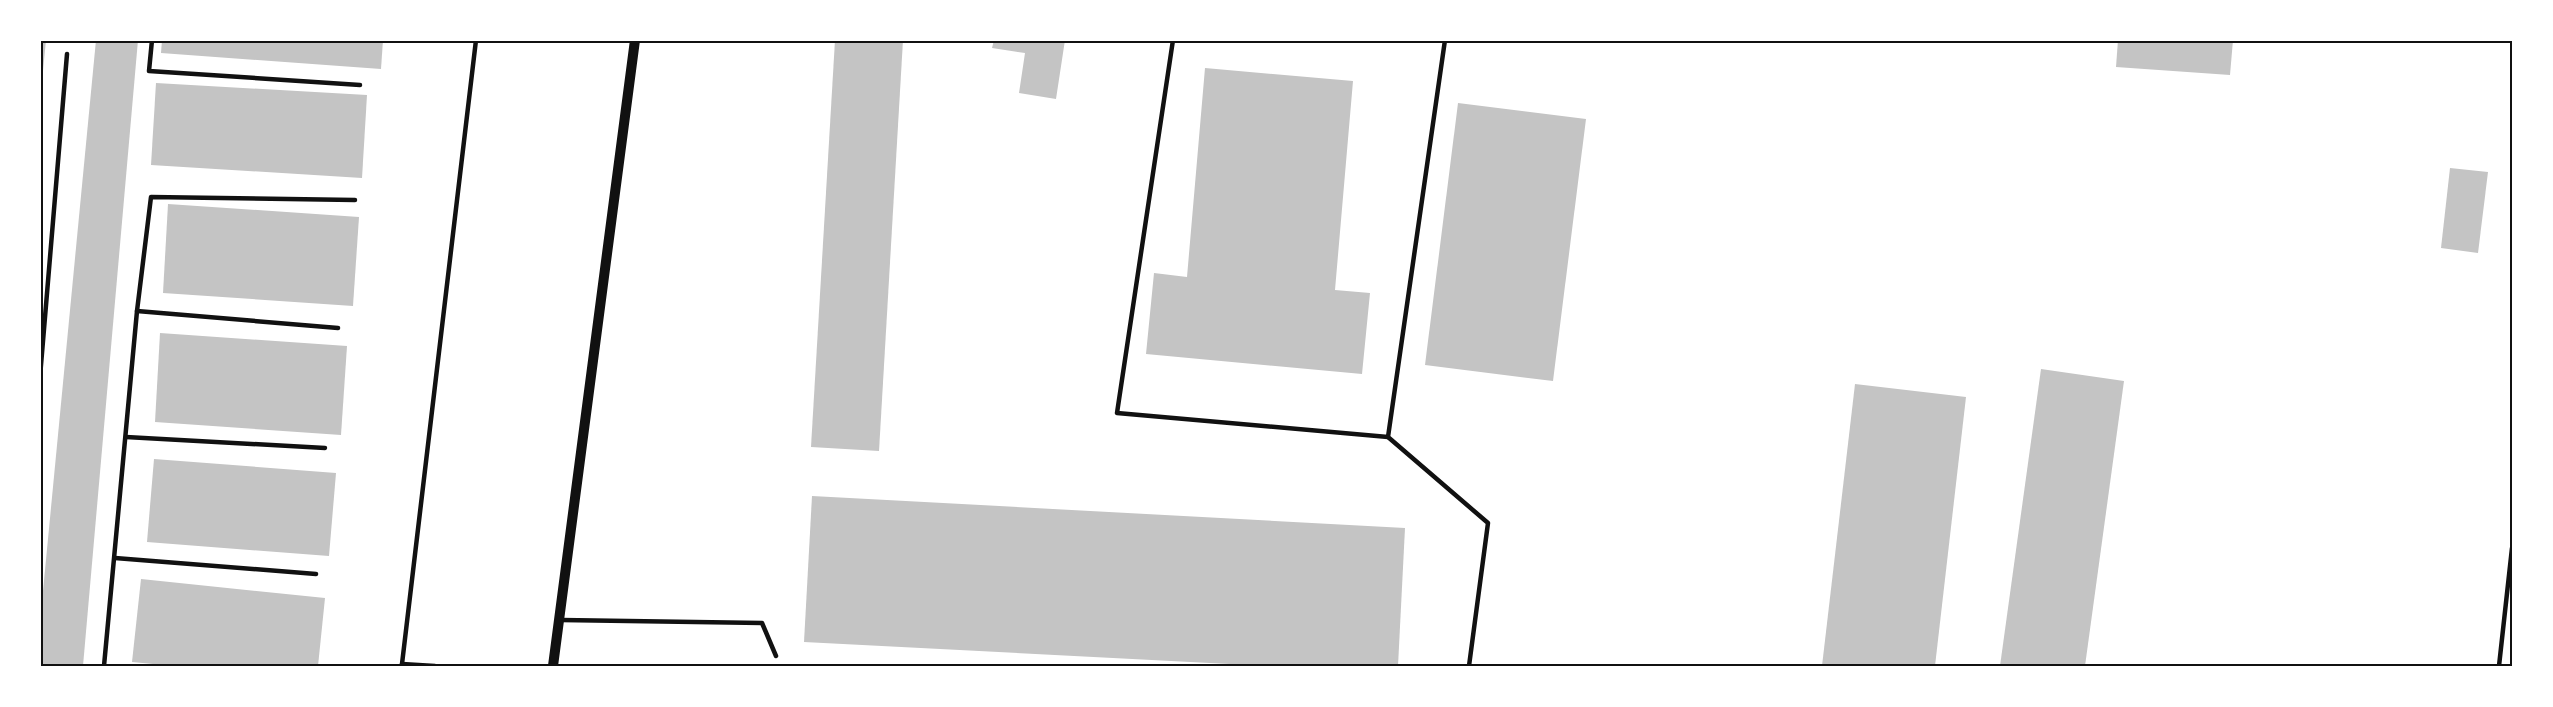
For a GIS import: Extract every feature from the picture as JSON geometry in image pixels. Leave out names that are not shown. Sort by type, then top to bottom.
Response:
[{"type":"street","points":[[552,666],[635,40]]},
{"type":"lane","points":[[152,40],[149,72],[360,85]]},
{"type":"lane","points":[[435,666],[402,665],[476,40]]},
{"type":"lane","points":[[1173,40],[1117,413],[1388,437],[1488,523],[1469,666]]},
{"type":"lane","points":[[1388,437],[1445,40]]},
{"type":"lane","points":[[40,377],[67,54]]},
{"type":"lane","points":[[104,666],[137,311],[151,197],[356,200]]},
{"type":"lane","points":[[137,311],[338,328]]},
{"type":"lane","points":[[126,437],[325,448]]},
{"type":"lane","points":[[2499,666],[2512,548]]},
{"type":"lane","points":[[115,558],[316,574]]},
{"type":"lane","points":[[559,620],[762,623],[776,656]]},
{"type":"building","points":[[40,40],[46,40],[42,81],[40,81]]},
{"type":"building","points":[[96,40],[138,40],[83,666],[40,666],[40,622]]},
{"type":"building","points":[[162,40],[383,40],[381,69],[161,53]]},
{"type":"building","points":[[835,40],[903,40],[879,451],[811,447]]},
{"type":"building","points":[[994,40],[1065,40],[1056,99],[1019,93],[1025,53],[992,48]]},
{"type":"building","points":[[2118,40],[2233,40],[2230,75],[2116,67]]},
{"type":"building","points":[[1205,68],[1353,81],[1335,290],[1370,293],[1362,374],[1146,354],[1154,273],[1187,277]]},
{"type":"building","points":[[156,83],[367,95],[362,178],[151,165]]},
{"type":"building","points":[[1458,103],[1586,119],[1553,381],[1425,365]]},
{"type":"building","points":[[2450,168],[2488,172],[2478,253],[2441,248]]},
{"type":"building","points":[[168,204],[359,217],[353,306],[163,293]]},
{"type":"building","points":[[160,333],[347,346],[341,435],[155,422]]},
{"type":"building","points":[[2041,369],[2124,381],[2085,666],[2000,666]]},
{"type":"building","points":[[1855,384],[1966,397],[1935,666],[1822,666]]},
{"type":"building","points":[[154,459],[336,473],[329,556],[147,542]]},
{"type":"building","points":[[812,496],[1405,528],[1398,666],[1268,666],[804,642]]},
{"type":"building","points":[[141,579],[325,598],[318,666],[174,666],[132,662]]}]
